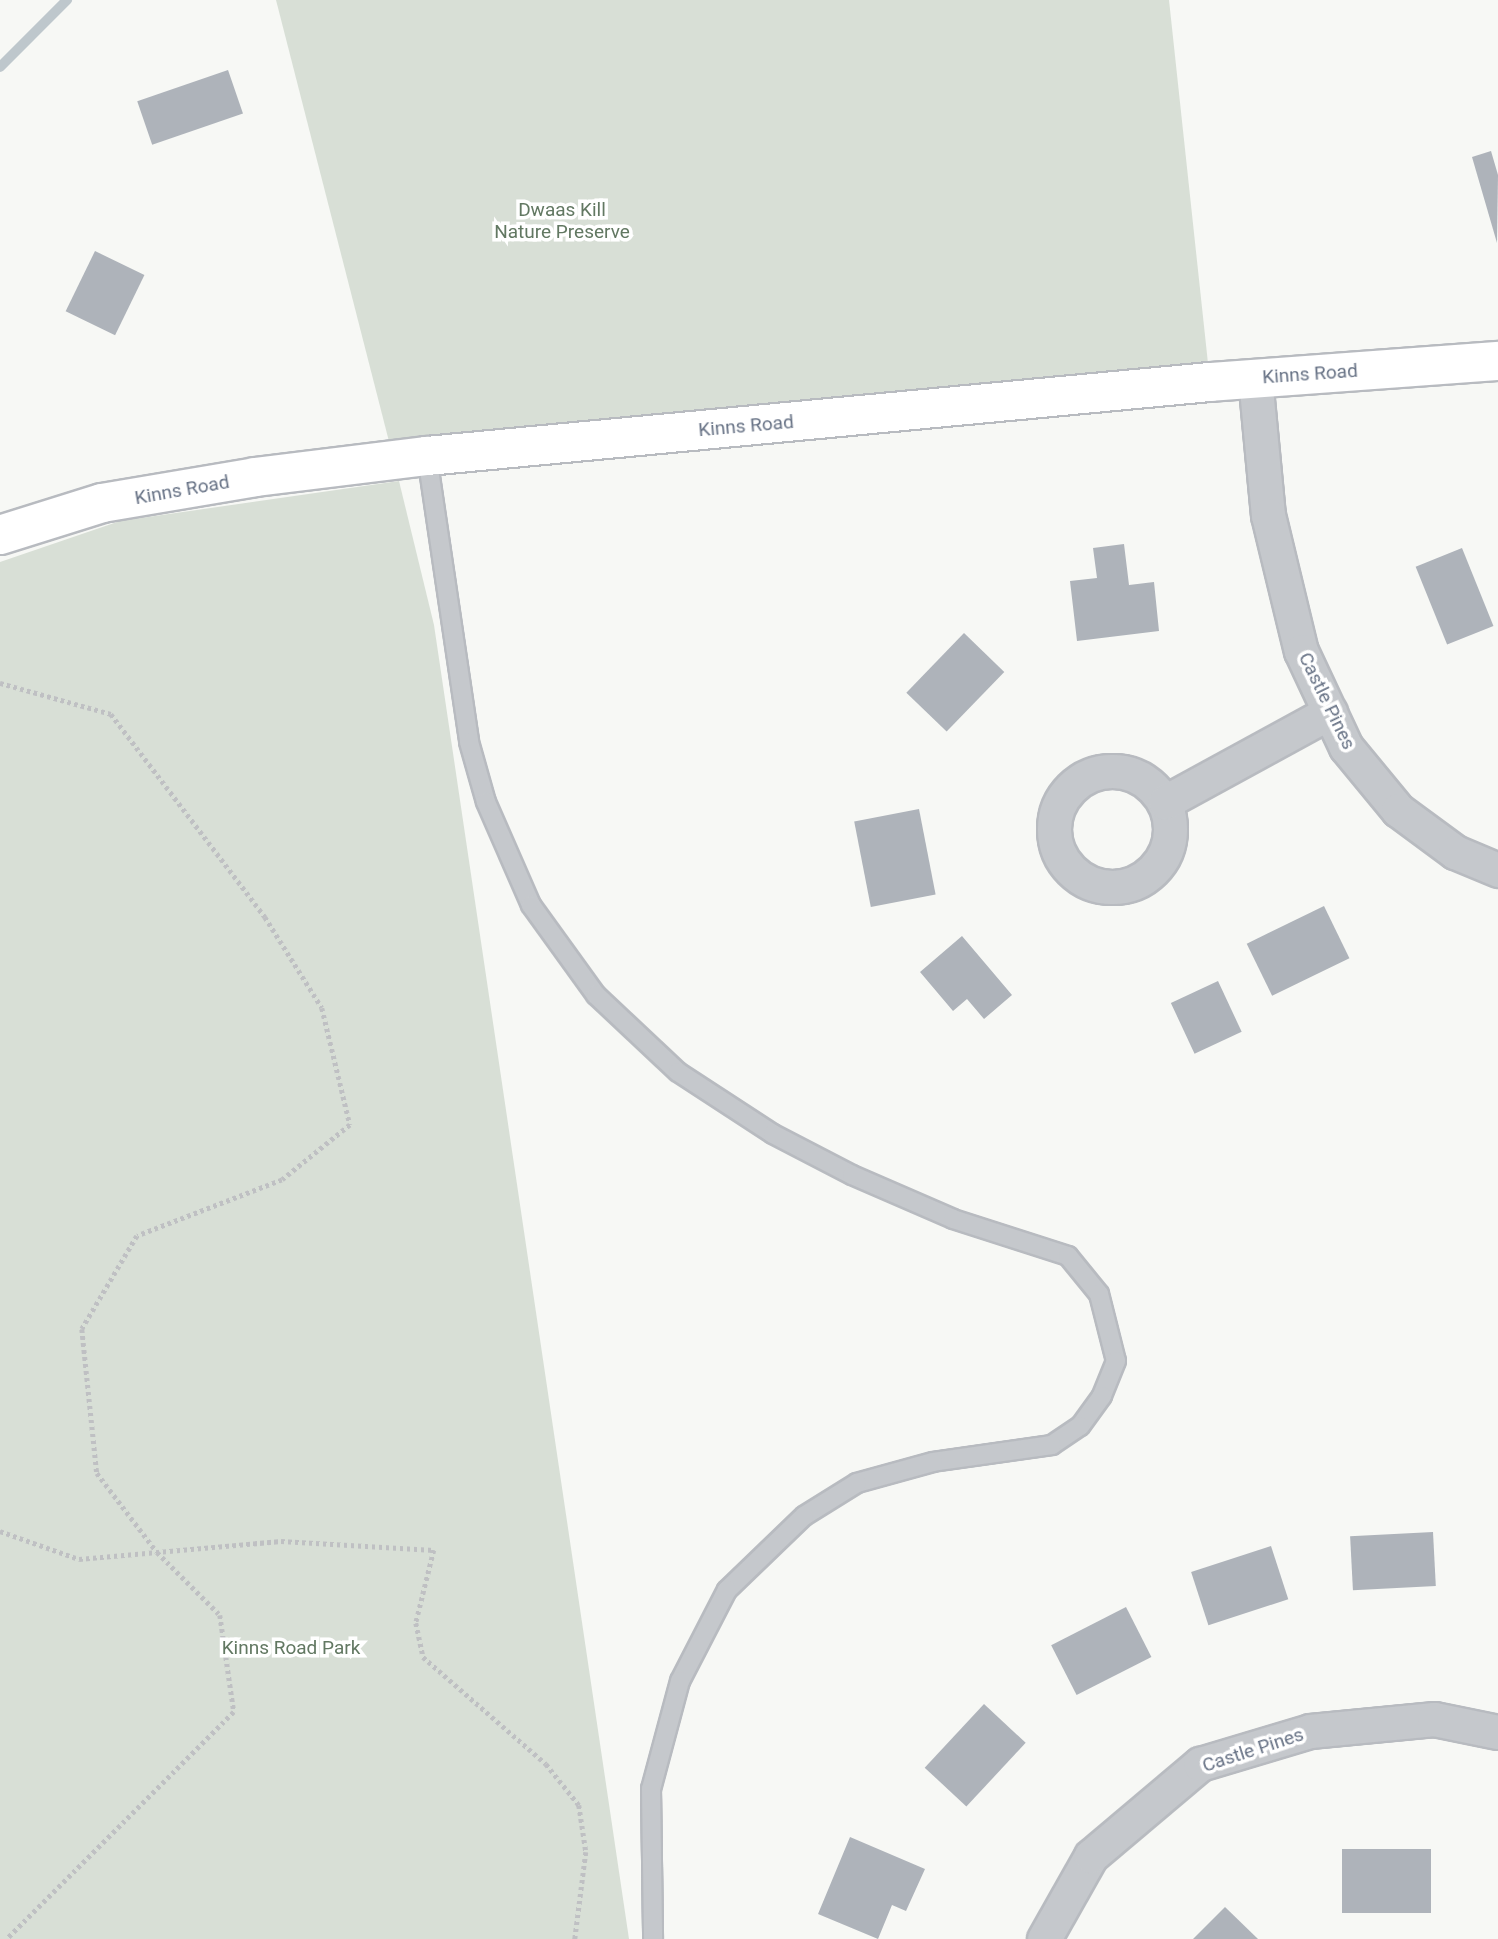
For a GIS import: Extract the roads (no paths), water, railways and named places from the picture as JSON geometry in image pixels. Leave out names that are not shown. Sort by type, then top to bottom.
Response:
[{"type":"street","name":"Kinns Road","points":[[0,535],[102,503],[256,477],[427,456],[1255,378],[1498,361]]},
{"type":"street","name":"Castle Pines","points":[[1255,378],[1268,515],[1301,651],[1346,747],[1398,810],[1455,852],[1498,870]]},
{"type":"street","points":[[1165,802],[1330,712]]},
{"type":"street","name":"Castle Pines","points":[[1044,1939],[1091,1856],[1200,1764],[1310,1731],[1434,1719],[1498,1732]]},
{"type":"lane","points":[[427,456],[469,742],[486,802],[531,905],[596,995],[678,1072],[773,1134],[852,1175],[953,1219],[1068,1256],[1100,1294],[1116,1361],[1102,1396],[1080,1426],[1052,1445],[933,1462],[857,1483],[804,1516],[727,1590],[680,1681],[651,1789],[653,1939]]},
{"type":"waterway","points":[[0,67],[67,0]]},
{"type":"park label","name":"Dwaas Kill Nature Preserve","points":[[562,221]]},
{"type":"park label","name":"Kinns Road Park","points":[[291,1648]]}]
